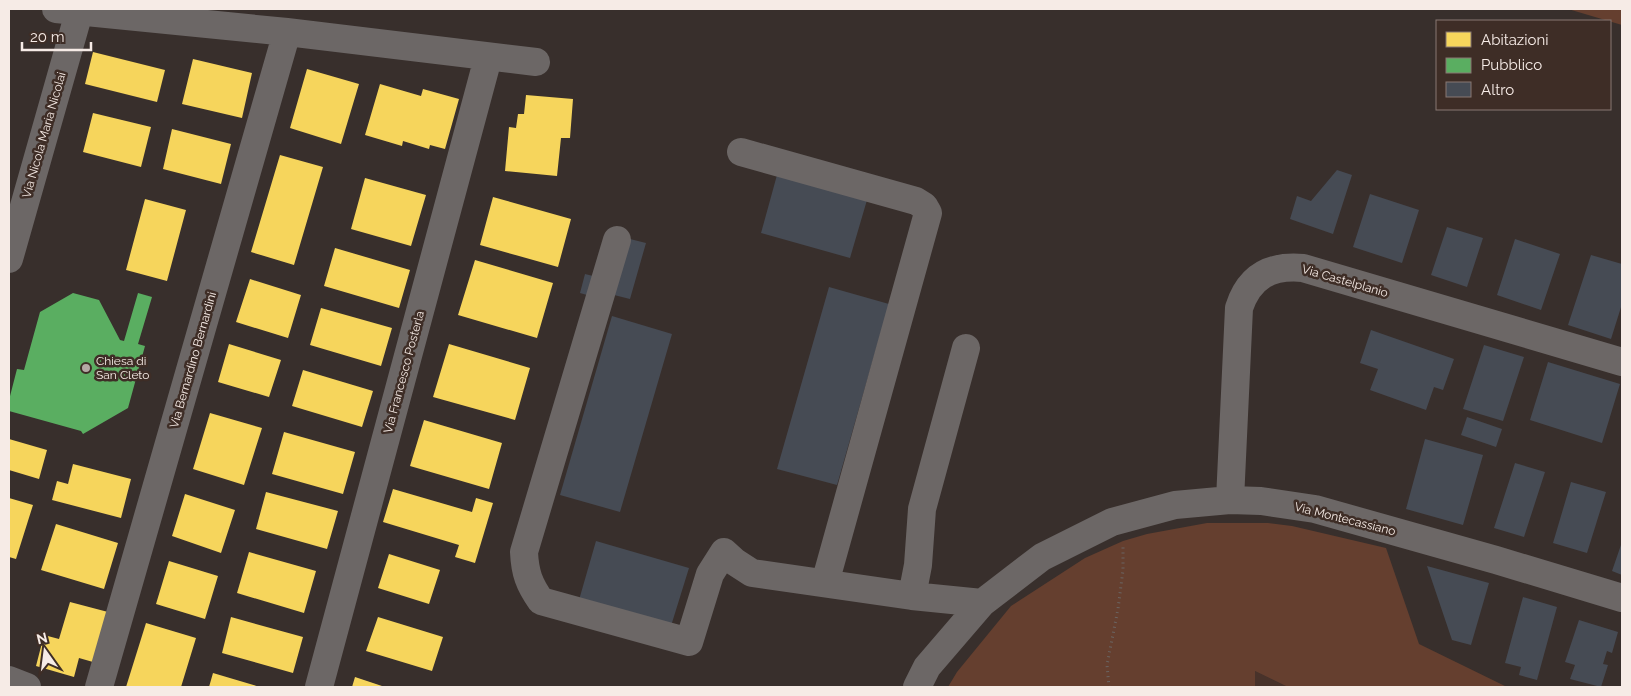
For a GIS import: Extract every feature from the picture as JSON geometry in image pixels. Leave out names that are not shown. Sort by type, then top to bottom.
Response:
[{"type":"street","name":"Via Nicola Maria Nicolai","points":[[9,259],[72,10],[287,32],[488,58],[536,62]]},
{"type":"street","name":"Via Bernardino Bernardini","points":[[99,687],[287,32]]},
{"type":"street","name":"Via Francesco Posterla","points":[[319,687],[488,58]]},
{"type":"street","points":[[741,152],[916,201],[924,206],[928,213],[825,584]]},
{"type":"street","points":[[617,240],[524,552],[525,568],[531,587],[541,601],[689,642],[710,574],[724,552],[752,573],[912,596],[982,603]]},
{"type":"street","name":"Via Castelplanio","points":[[1230,500],[1238,308],[1246,291],[1257,278],[1267,272],[1290,267],[1302,268],[1622,362]]},
{"type":"street","points":[[912,596],[918,565],[922,509],[966,348]]},
{"type":"street","name":"Via Montecassiano","points":[[917,687],[927,666],[982,603],[1042,558],[1112,522],[1175,505],[1230,500],[1293,505],[1337,514],[1622,598]]},
{"type":"street","points":[[9,680],[28,687]]},
{"type":"path","points":[[1109,687],[1107,665],[1118,609],[1123,570],[1122,538]]},
{"type":"shaded area","points":[[1568,9],[1622,9],[1622,25],[1611,22],[1611,20]]},
{"type":"shaded area","points":[[1207,523],[1268,523],[1292,526],[1386,548],[1419,644],[1507,687],[1288,687],[1255,671],[1255,687],[948,687],[957,672],[1011,606],[1085,558],[1123,541],[1147,534]]},
{"type":"shaded area","points":[[1255,671],[1288,687],[1255,687]]},
{"type":"building: Abitazioni","points":[[93,52],[165,70],[157,102],[85,84]]},
{"type":"building: Abitazioni","points":[[193,59],[252,73],[242,118],[182,104]]},
{"type":"building: Abitazioni","points":[[307,69],[359,84],[341,144],[290,128]]},
{"type":"building: Abitazioni","points":[[380,84],[421,96],[423,89],[459,99],[445,149],[430,145],[429,149],[403,141],[402,146],[365,135]]},
{"type":"building: Abitazioni","points":[[526,95],[573,99],[570,138],[561,138],[557,176],[505,171],[509,127],[516,128],[518,114],[524,114]]},
{"type":"building: Abitazioni","points":[[93,113],[151,127],[141,167],[83,152]]},
{"type":"building: Abitazioni","points":[[172,129],[231,144],[221,184],[163,169]]},
{"type":"building: Abitazioni","points":[[280,155],[323,167],[294,265],[251,252]]},
{"type":"building: Abitazioni","points":[[365,178],[426,195],[411,246],[351,229]]},
{"type":"building: Abitazioni","points":[[493,197],[571,219],[558,267],[480,245]]},
{"type":"building: Abitazioni","points":[[145,199],[186,210],[167,281],[126,270]]},
{"type":"building: Abitazioni","points":[[335,248],[410,270],[399,308],[324,286]]},
{"type":"building: Abitazioni","points":[[475,260],[553,283],[537,338],[458,315]]},
{"type":"building: Abitazioni","points":[[250,279],[301,295],[288,338],[236,322]]},
{"type":"building: Abitazioni","points":[[321,308],[392,328],[381,366],[310,345]]},
{"type":"building: Abitazioni","points":[[229,344],[281,360],[269,397],[218,382]]},
{"type":"building: Abitazioni","points":[[449,344],[530,368],[515,420],[433,397]]},
{"type":"building: Abitazioni","points":[[303,370],[373,391],[362,427],[292,406]]},
{"type":"building: Abitazioni","points":[[210,413],[262,428],[244,485],[193,469]]},
{"type":"building: Abitazioni","points":[[424,420],[502,443],[489,489],[410,466]]},
{"type":"building: Abitazioni","points":[[284,432],[355,452],[343,494],[272,474]]},
{"type":"building: Abitazioni","points":[[9,439],[47,450],[39,479],[9,470]]},
{"type":"building: Abitazioni","points":[[73,464],[131,479],[121,518],[52,500],[57,481],[68,484]]},
{"type":"building: Abitazioni","points":[[393,489],[472,512],[476,498],[493,503],[475,563],[455,557],[459,545],[383,522]]},
{"type":"building: Abitazioni","points":[[266,492],[338,511],[327,549],[256,529]]},
{"type":"building: Abitazioni","points":[[185,494],[235,510],[221,553],[172,536]]},
{"type":"building: Abitazioni","points":[[9,498],[33,505],[16,559],[9,557]]},
{"type":"building: Abitazioni","points":[[56,524],[118,543],[104,589],[41,570]]},
{"type":"building: Abitazioni","points":[[249,552],[316,571],[304,613],[237,593]]},
{"type":"building: Abitazioni","points":[[389,554],[440,570],[429,604],[378,588]]},
{"type":"building: Abitazioni","points":[[169,561],[218,576],[205,619],[156,604]]},
{"type":"building: Abitazioni","points":[[70,602],[108,612],[93,662],[79,658],[74,677],[36,666],[44,635],[59,639]]},
{"type":"building: Abitazioni","points":[[231,617],[303,637],[293,673],[222,653]]},
{"type":"building: Abitazioni","points":[[378,617],[443,637],[432,671],[366,651]]},
{"type":"building: Abitazioni","points":[[146,623],[196,638],[181,687],[126,687]]},
{"type":"building: Abitazioni","points":[[213,673],[260,687],[209,687]]},
{"type":"building: Abitazioni","points":[[355,677],[385,687],[352,687]]},
{"type":"building: Pubblico","points":[[73,293],[99,300],[120,340],[124,341],[138,293],[152,297],[138,344],[145,346],[128,408],[83,434],[81,431],[9,411],[9,400],[17,369],[24,370],[40,312]]},
{"type":"building: Altro","points":[[1337,170],[1352,175],[1333,234],[1290,219],[1297,196],[1311,201]]},
{"type":"building: Altro","points":[[777,175],[867,200],[850,258],[761,233]]},
{"type":"building: Altro","points":[[1370,194],[1419,210],[1402,263],[1353,247]]},
{"type":"building: Altro","points":[[1447,227],[1483,238],[1467,287],[1431,275]]},
{"type":"building: Altro","points":[[626,238],[646,243],[630,299],[610,294]]},
{"type":"building: Altro","points":[[1515,239],[1560,254],[1541,310],[1497,295]]},
{"type":"building: Altro","points":[[1591,255],[1622,264],[1622,304],[1611,339],[1568,325]]},
{"type":"building: Altro","points":[[585,274],[593,276],[587,295],[580,293]]},
{"type":"building: Altro","points":[[829,287],[889,304],[837,485],[777,469]]},
{"type":"building: Altro","points":[[612,316],[672,334],[620,512],[560,495]]},
{"type":"building: Altro","points":[[1371,330],[1454,359],[1443,390],[1434,387],[1426,410],[1370,390],[1378,369],[1360,363]]},
{"type":"building: Altro","points":[[1484,345],[1524,357],[1503,421],[1463,409]]},
{"type":"building: Altro","points":[[1548,362],[1620,384],[1602,443],[1530,420]]},
{"type":"building: Altro","points":[[1467,417],[1502,429],[1496,447],[1461,435]]},
{"type":"building: Altro","points":[[1425,439],[1483,455],[1463,525],[1406,509]]},
{"type":"building: Altro","points":[[1515,463],[1545,472],[1524,537],[1494,528]]},
{"type":"building: Altro","points":[[1571,482],[1606,492],[1587,553],[1553,543]]},
{"type":"building: Altro","points":[[596,541],[689,568],[671,626],[579,600]]},
{"type":"building: Altro","points":[[1622,542],[1622,575],[1612,571]]},
{"type":"building: Altro","points":[[1427,566],[1489,583],[1471,645],[1452,640]]},
{"type":"building: Altro","points":[[1523,597],[1557,607],[1537,680],[1519,675],[1521,667],[1505,663]]},
{"type":"building: Altro","points":[[1579,620],[1618,632],[1612,653],[1607,651],[1603,664],[1608,665],[1601,687],[1570,679],[1575,665],[1565,662]]},
{"type":"place","name":"Chiesa di San Cleto","points":[[86,368]]}]
